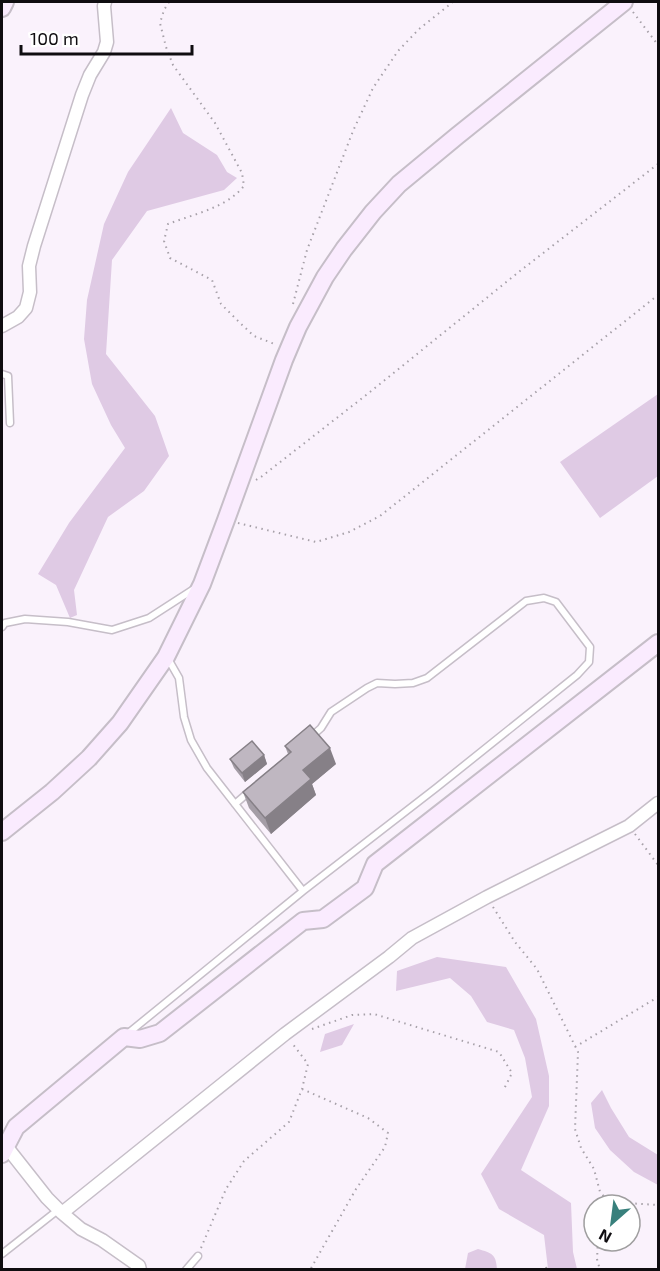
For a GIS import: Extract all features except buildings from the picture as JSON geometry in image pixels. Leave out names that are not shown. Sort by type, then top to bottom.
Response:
[{"type":"street","points":[[2,8],[5,2]]},
{"type":"street","points":[[2,326],[18,318],[26,308],[30,292],[28,267],[34,246],[82,95],[107,42],[105,2]]},
{"type":"street","points":[[2,832],[52,792],[89,758],[120,723],[166,657],[202,584],[298,327],[325,277],[344,249],[399,184],[628,6]]},
{"type":"street","points":[[140,1269],[102,1240],[81,1228],[47,1198],[3,1147],[16,1127],[124,1037],[140,1039],[160,1033],[303,921],[323,919],[365,888],[375,864],[658,643]]},
{"type":"street","points":[[60,1211],[285,1034],[412,938],[486,897],[629,826],[658,803]]},
{"type":"lane","points":[[2,374],[8,376],[10,423]]},
{"type":"lane","points":[[2,627],[5,623],[25,619],[68,622],[112,630],[149,618],[202,584]]},
{"type":"lane","points":[[124,1037],[303,891],[577,675],[589,662],[590,647],[556,602],[544,598],[526,601],[427,678],[413,683],[378,683],[367,688],[331,712],[321,728],[304,743]]},
{"type":"lane","points":[[166,657],[179,678],[184,717],[191,740],[207,768],[303,891]]},
{"type":"lane","points":[[235,804],[252,789]]},
{"type":"lane","points":[[2,1254],[60,1211]]},
{"type":"lane","points":[[186,1269],[198,1257]]},
{"type":"path","points":[[169,2],[160,23],[173,65],[215,123],[242,173],[244,186],[236,195],[218,206],[168,224],[164,241],[170,258],[212,280],[221,304],[254,336],[288,350]]},
{"type":"path","points":[[298,327],[292,312],[307,250],[353,131],[373,88],[398,51],[419,28],[453,2]]},
{"type":"path","points":[[628,6],[658,45]]},
{"type":"path","points":[[237,490],[261,477],[658,164]]},
{"type":"path","points":[[226,520],[316,542],[360,527],[380,516],[658,295]]},
{"type":"path","points":[[629,826],[658,866]]},
{"type":"path","points":[[486,897],[515,942],[537,969],[578,1052],[575,1129],[581,1148],[594,1169],[601,1193]]},
{"type":"path","points":[[575,1047],[658,996]]},
{"type":"path","points":[[307,1031],[352,1016],[374,1014],[499,1052],[512,1073],[504,1089]]},
{"type":"path","points":[[198,1257],[226,1189],[244,1161],[289,1122],[302,1089],[308,1064],[285,1034]]},
{"type":"path","points":[[302,1089],[368,1118],[388,1133],[385,1147],[356,1189],[310,1269]]},
{"type":"path","points":[[642,1204],[658,1205]]},
{"type":"path","points":[[597,1253],[600,1269]]},
{"type":"shaded area","points":[[171,108],[183,133],[217,155],[227,172],[237,178],[224,190],[147,211],[112,260],[106,354],[155,416],[169,456],[144,491],[108,517],[74,590],[77,615],[70,618],[56,585],[38,574],[69,523],[125,448],[111,425],[92,384],[84,339],[87,300],[104,224],[128,172]]},
{"type":"shaded area","points":[[658,394],[658,476],[600,518],[560,462]]},
{"type":"shaded area","points":[[437,957],[506,967],[536,1019],[549,1076],[549,1106],[521,1170],[571,1203],[573,1252],[577,1269],[548,1269],[544,1235],[499,1209],[481,1174],[532,1097],[525,1058],[514,1030],[487,1022],[471,996],[450,978],[396,991],[397,971]]},
{"type":"shaded area","points":[[354,1024],[342,1045],[320,1052],[325,1034]]},
{"type":"shaded area","points":[[602,1090],[629,1137],[658,1155],[658,1185],[634,1172],[610,1150],[595,1128],[591,1103]]},
{"type":"shaded area","points":[[478,1249],[492,1255],[496,1260],[497,1269],[465,1269],[468,1253]]}]
